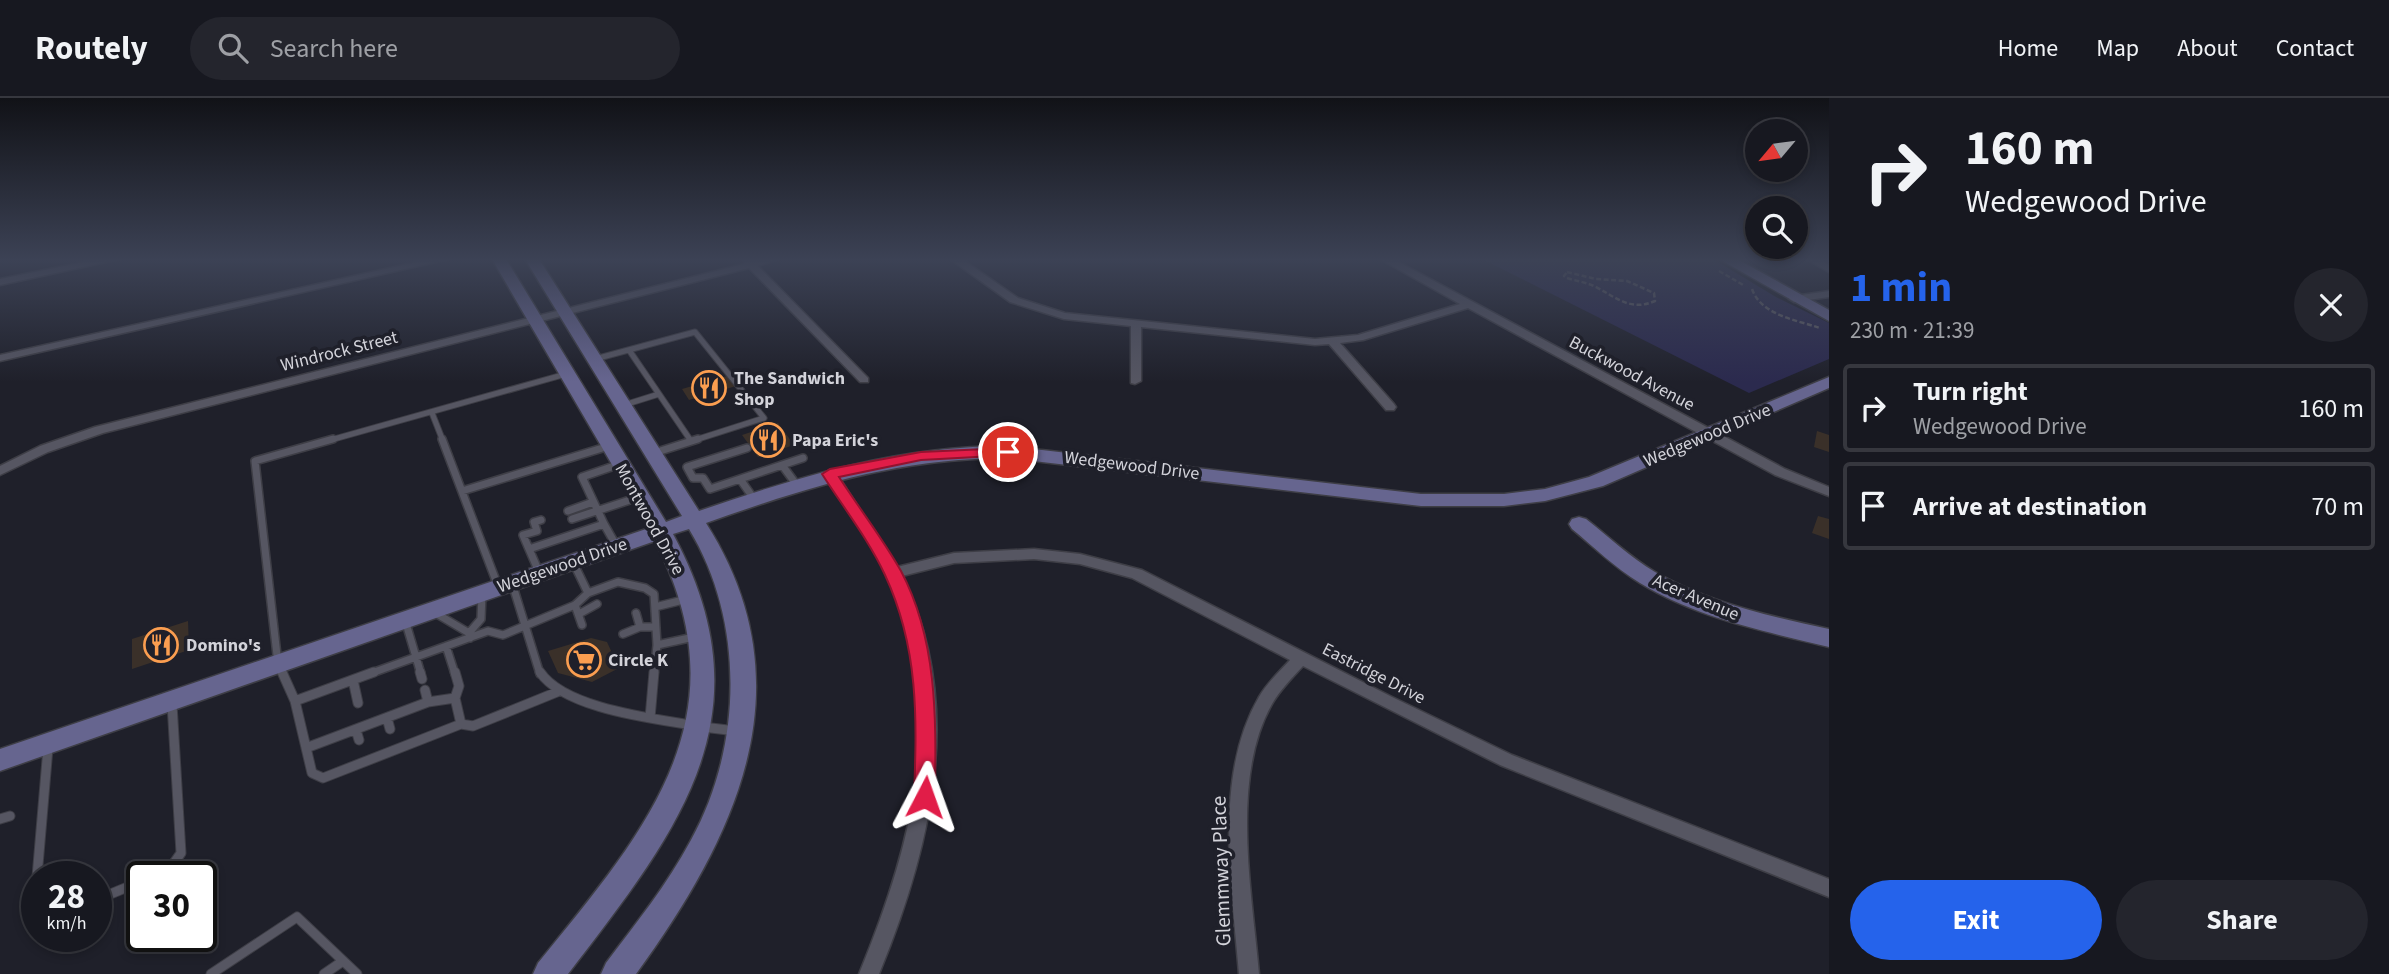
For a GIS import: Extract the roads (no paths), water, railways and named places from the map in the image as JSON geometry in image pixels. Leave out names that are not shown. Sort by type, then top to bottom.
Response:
[{"type":"street","points":[[0,358],[261,300]]},
{"type":"street","name":"Montwood Drive","points":[[523,300],[660,531],[691,598],[700,636],[703,683],[697,726],[688,759],[671,800],[647,844],[549,974]]},
{"type":"street","name":"Montwood Drive","points":[[557,300],[653,453],[677,470],[733,602],[745,674],[742,732],[724,798],[681,887],[617,974]]},
{"type":"street","name":"Windrock Street","points":[[0,471],[44,449],[99,430],[609,300]]},
{"type":"street","points":[[785,300],[863,380]]},
{"type":"street","points":[[1016,300],[1036,309],[1086,321],[1333,342],[1399,327],[1467,304]]},
{"type":"street","name":"Buckwood Avenue","points":[[1459,300],[1780,472],[1829,492]]},
{"type":"street","points":[[1796,300],[1829,316]]},
{"type":"street","points":[[1135,381],[1136,325]]},
{"type":"street","points":[[1333,342],[1390,407]]},
{"type":"street","name":"Wedgewood Drive","points":[[0,760],[830,474],[921,456],[1008,452],[1421,500],[1553,501],[1829,382]]},
{"type":"street","points":[[584,404],[620,400]]},
{"type":"street","points":[[830,474],[893,573],[916,634],[927,706],[925,797],[915,851],[894,919],[869,974]]},
{"type":"street","name":"Acer Avenue","points":[[1579,524],[1647,577],[1695,601],[1737,617],[1829,638]]},
{"type":"street","name":"Eastridge Drive","points":[[893,573],[954,558],[1034,554],[1080,559],[1137,574],[1162,584],[1386,702],[1517,764],[1829,888]]},
{"type":"street","name":"Glemmway Place","points":[[1249,974],[1239,800],[1243,762],[1264,702],[1301,657]]},
{"type":"lane","points":[[595,359],[695,332],[764,418],[653,453]]},
{"type":"lane","points":[[629,350],[691,441]]},
{"type":"lane","points":[[557,692],[473,726],[461,724],[424,733],[317,777],[312,773],[295,701],[278,664],[255,461],[566,374]]},
{"type":"lane","points":[[620,400],[659,394]]},
{"type":"lane","points":[[432,413],[497,587],[525,625],[541,676],[557,692],[650,718],[742,732]]},
{"type":"lane","points":[[677,470],[747,448]]},
{"type":"lane","points":[[462,491],[615,455]]},
{"type":"lane","points":[[615,455],[582,477],[617,547]]},
{"type":"lane","points":[[677,470],[694,478],[703,478],[710,489],[803,458]]},
{"type":"lane","points":[[782,465],[796,484]]},
{"type":"lane","points":[[740,479],[754,499]]},
{"type":"lane","points":[[572,519],[639,496]]},
{"type":"lane","points":[[568,511],[593,502]]},
{"type":"lane","points":[[539,573],[523,535],[541,529],[534,522],[541,520]]},
{"type":"lane","points":[[529,549],[604,524]]},
{"type":"lane","points":[[573,561],[588,593]]},
{"type":"lane","points":[[577,609],[588,593],[618,582],[645,588],[654,594],[657,645],[650,718]]},
{"type":"lane","points":[[469,635],[481,619],[497,587]]},
{"type":"lane","points":[[655,607],[691,598]]},
{"type":"lane","points":[[295,701],[415,658],[469,635],[488,631],[503,635],[525,625],[597,604]]},
{"type":"lane","points":[[577,609],[582,625]]},
{"type":"lane","points":[[431,611],[469,635]]},
{"type":"lane","points":[[636,613],[640,627]]},
{"type":"lane","points":[[405,620],[422,679]]},
{"type":"lane","points":[[623,634],[640,627],[656,627]]},
{"type":"lane","points":[[657,645],[700,636]]},
{"type":"lane","points":[[446,646],[459,686],[455,698],[461,724]]},
{"type":"lane","points":[[353,680],[358,703]]},
{"type":"lane","points":[[425,690],[428,702]]},
{"type":"lane","points":[[306,748],[428,702],[455,698]]},
{"type":"lane","points":[[172,701],[181,853],[175,861]]},
{"type":"lane","points":[[417,707],[420,717]]},
{"type":"lane","points":[[359,740],[361,716]]},
{"type":"lane","points":[[387,718],[390,729]]},
{"type":"lane","points":[[38,861],[48,743]]},
{"type":"lane","points":[[211,974],[297,917],[357,974]]},
{"type":"lane","points":[[324,974],[343,961]]},
{"type":"place","name":"The Sandwich Shop","points":[[709,388]]},
{"type":"place","name":"Papa Eric's","points":[[768,440]]},
{"type":"place","name":"Domino's","points":[[161,645]]},
{"type":"place","name":"Circle K","points":[[584,660]]}]
